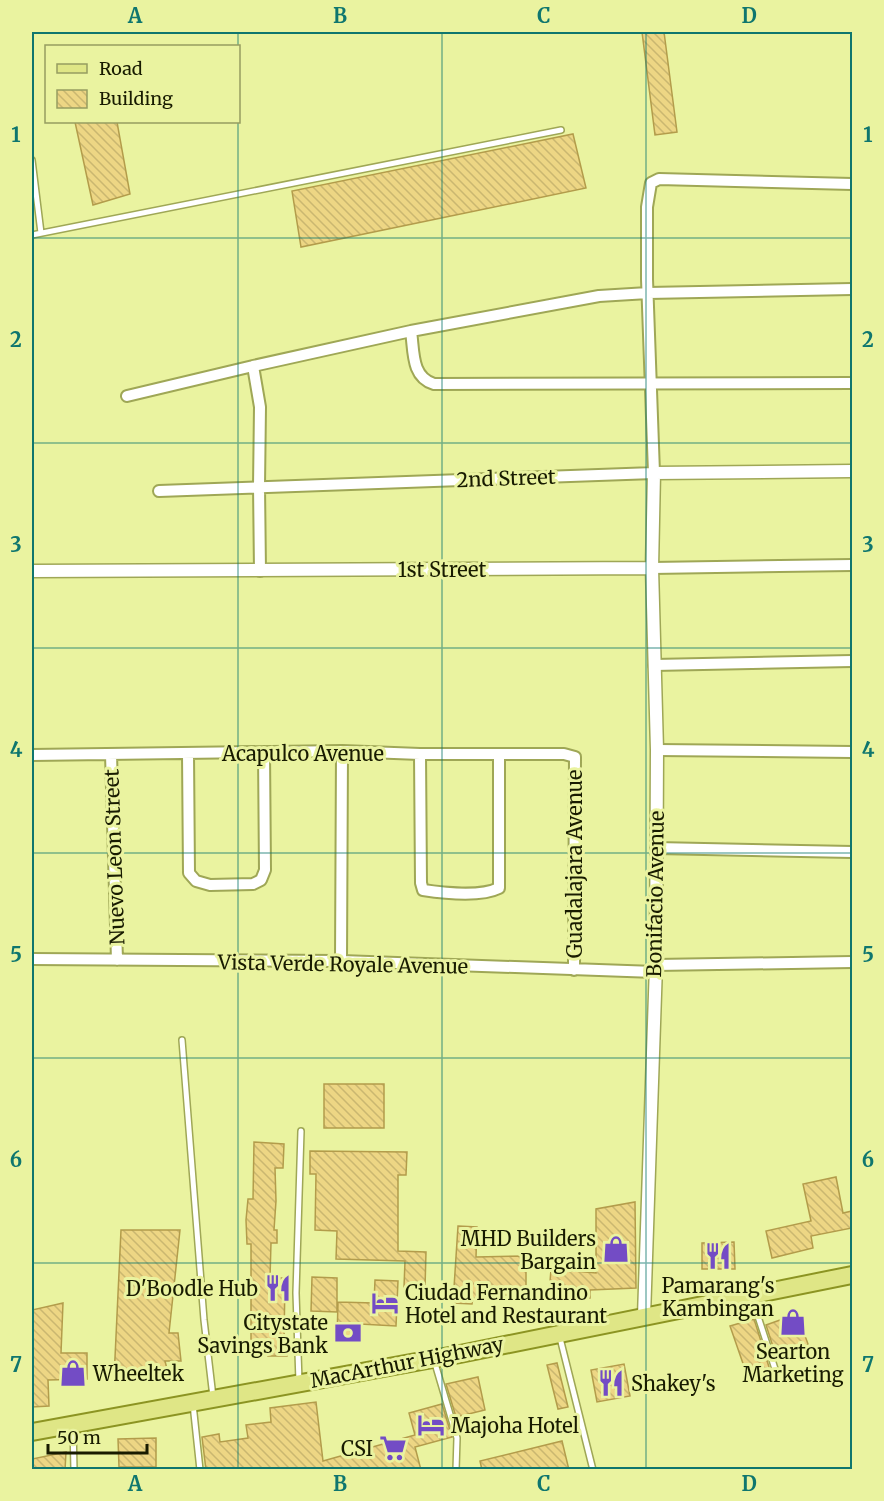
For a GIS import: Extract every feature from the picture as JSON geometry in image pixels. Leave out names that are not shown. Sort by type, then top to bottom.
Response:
[{"type":"main road","name":"MacArthur Highway","points":[[32,1432],[434,1358],[852,1275]]},
{"type":"street","points":[[654,473],[648,293],[648,195],[651,183],[654,180],[852,184]]},
{"type":"street","points":[[127,396],[411,331],[599,296],[852,289]]},
{"type":"street","points":[[411,331],[415,366],[420,375],[434,384],[852,383]]},
{"type":"street","points":[[253,366],[261,407],[260,571]]},
{"type":"street","name":"2nd Street","points":[[159,491],[654,473],[852,471]]},
{"type":"street","name":"Bonifacio Avenue","points":[[644,1316],[655,969],[657,750],[652,568],[654,473]]},
{"type":"street","name":"1st Street","points":[[32,571],[852,565]]},
{"type":"street","points":[[654,665],[852,662]]},
{"type":"street","points":[[657,750],[852,752]]},
{"type":"street","points":[[341,961],[342,751]]},
{"type":"street","name":"Acapulco Avenue","points":[[32,755],[342,751],[420,754],[564,754],[575,757]]},
{"type":"street","points":[[188,754],[189,873],[195,881],[210,885],[253,884],[261,880],[265,870],[264,752]]},
{"type":"street","name":"Nuevo Leon Street","points":[[111,754],[117,960]]},
{"type":"street","points":[[420,754],[421,883],[423,890],[474,893],[490,892],[500,888],[499,754]]},
{"type":"street","name":"Guadalajara Avenue","points":[[574,970],[575,757]]},
{"type":"street","points":[[656,848],[852,852]]},
{"type":"street","name":"Vista Verde Royale Avenue","points":[[32,959],[341,961],[574,970],[852,962]]},
{"type":"lane","points":[[32,235],[561,130]]},
{"type":"lane","points":[[32,160],[41,233]]},
{"type":"lane","points":[[182,1040],[204,1320],[213,1399]]},
{"type":"lane","points":[[299,1383],[296,1293],[301,1131]]},
{"type":"lane","points":[[752,1296],[776,1372]]},
{"type":"lane","points":[[559,1333],[593,1470]]},
{"type":"lane","points":[[434,1358],[457,1438],[456,1470]]},
{"type":"lane","points":[[193,1403],[200,1470]]},
{"type":"lane","points":[[73,1425],[74,1470]]},
{"type":"building","points":[[642,32],[664,32],[677,132],[655,135]]},
{"type":"building","points":[[75,123],[117,123],[130,194],[93,205]]},
{"type":"building","points":[[573,134],[586,188],[301,247],[292,191]]},
{"type":"building","points":[[324,1084],[384,1084],[384,1128],[324,1128]]},
{"type":"building","points":[[254,1142],[284,1144],[283,1168],[275,1168],[274,1230],[277,1230],[277,1243],[271,1243],[270,1278],[285,1278],[284,1342],[287,1342],[287,1356],[268,1356],[268,1341],[251,1341],[251,1244],[247,1244],[246,1220],[248,1199],[253,1199]]},
{"type":"building","points":[[310,1151],[407,1152],[406,1175],[398,1175],[398,1251],[426,1252],[425,1288],[404,1287],[405,1261],[336,1259],[337,1231],[315,1230],[316,1174],[310,1174]]},
{"type":"building","points":[[836,1177],[843,1213],[852,1211],[852,1228],[811,1236],[813,1248],[772,1258],[766,1231],[811,1221],[803,1184]]},
{"type":"building","name":"MHD Builders Bargain","points":[[635,1202],[636,1288],[590,1290],[590,1298],[549,1295],[551,1269],[596,1273],[596,1209]]},
{"type":"building","points":[[458,1226],[477,1227],[476,1257],[526,1256],[526,1295],[491,1295],[491,1298],[473,1298],[472,1304],[453,1303]]},
{"type":"building","points":[[121,1230],[180,1230],[169,1333],[178,1333],[181,1361],[165,1361],[168,1373],[114,1379]]},
{"type":"building","name":"Pamarang's Kambingan","points":[[734,1242],[735,1269],[702,1269],[702,1243]]},
{"type":"building","points":[[312,1277],[337,1278],[337,1312],[311,1311]]},
{"type":"building","points":[[375,1280],[398,1281],[396,1326],[360,1324],[360,1340],[337,1339],[338,1302],[374,1303]]},
{"type":"building","points":[[63,1303],[61,1353],[87,1353],[87,1379],[48,1380],[49,1406],[32,1407],[32,1310]]},
{"type":"building","points":[[797,1314],[808,1344],[776,1356],[766,1325]]},
{"type":"building","points":[[754,1319],[769,1367],[747,1375],[730,1326]]},
{"type":"building","points":[[557,1363],[568,1407],[558,1409],[547,1365]]},
{"type":"building","name":"Shakey's","points":[[624,1364],[630,1396],[597,1402],[591,1370]]},
{"type":"building","points":[[478,1377],[485,1410],[456,1417],[446,1384]]},
{"type":"building","points":[[316,1402],[323,1461],[415,1435],[409,1413],[442,1404],[452,1437],[415,1447],[421,1470],[206,1470],[202,1437],[219,1434],[220,1442],[248,1438],[246,1425],[271,1422],[270,1408]]},
{"type":"building","points":[[156,1438],[156,1467],[119,1467],[118,1439]]},
{"type":"building","points":[[562,1441],[569,1470],[482,1470],[480,1461]]},
{"type":"building","points":[[66,1452],[65,1470],[32,1470],[32,1459]]},
{"type":"place","name":"MHD Builders Bargain","points":[[616,1249]]},
{"type":"place","name":"Pamarang's Kambingan","points":[[718,1256]]},
{"type":"place","name":"D'Boodle Hub","points":[[278,1288]]},
{"type":"place","name":"Ciudad Fernandino Hotel and Restaurant","points":[[385,1303]]},
{"type":"place","name":"Searton Marketing","points":[[793,1322]]},
{"type":"place","name":"Citystate Savings Bank","points":[[348,1333]]},
{"type":"place","name":"Wheeltek","points":[[73,1373]]},
{"type":"place","name":"Shakey's","points":[[611,1383]]},
{"type":"place","name":"Majoha Hotel","points":[[431,1425]]},
{"type":"place","name":"CSI","points":[[393,1448]]}]
